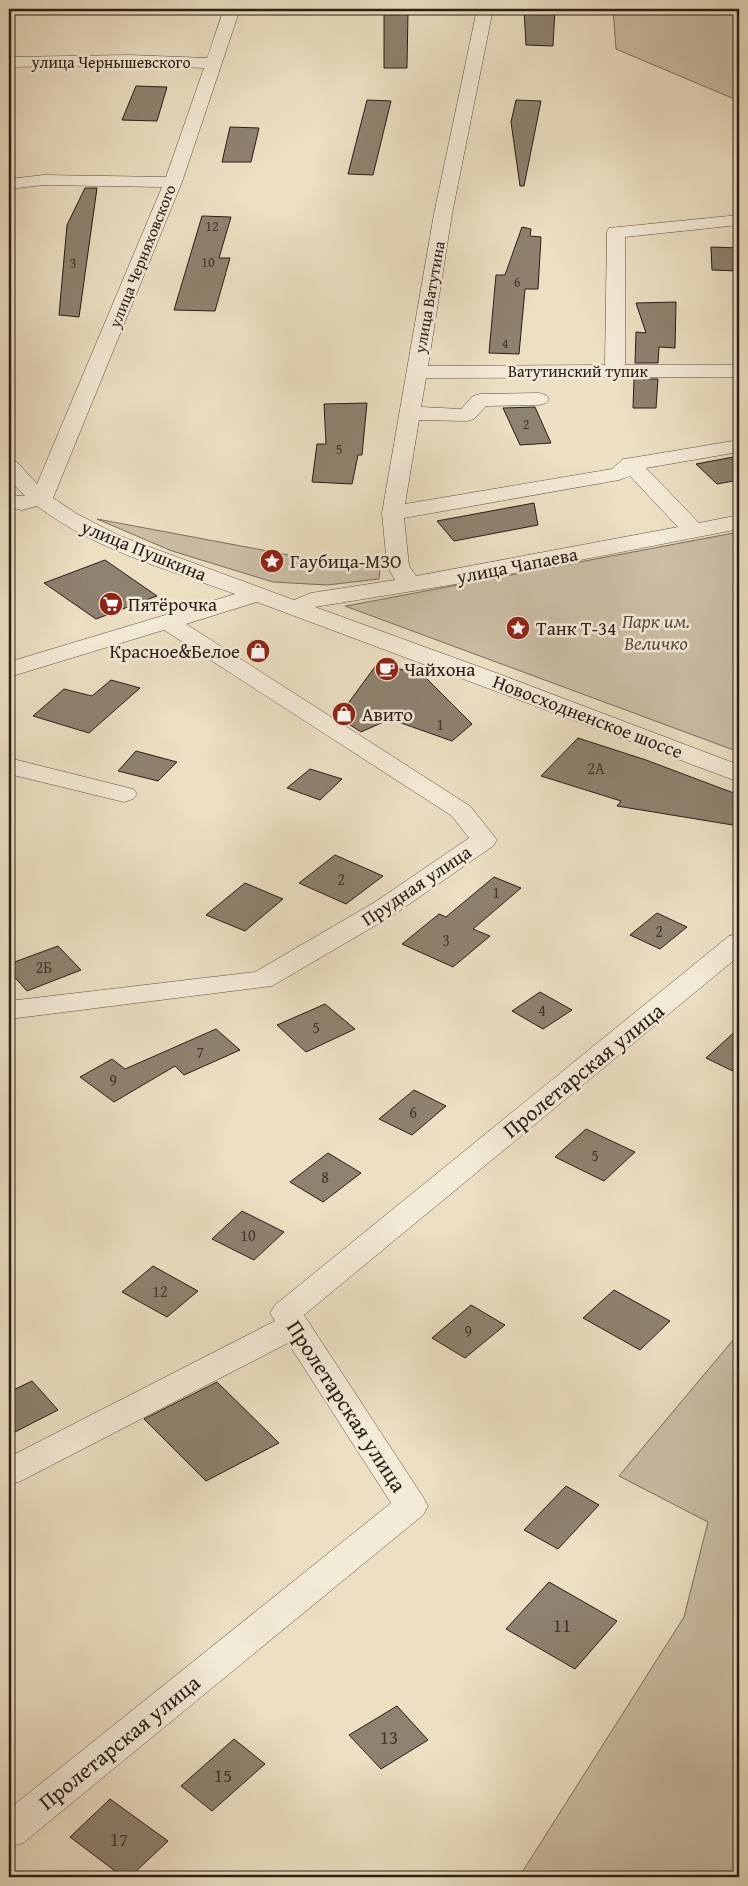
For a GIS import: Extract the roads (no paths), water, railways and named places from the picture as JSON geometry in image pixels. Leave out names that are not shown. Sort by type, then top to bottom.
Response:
[{"type":"street","name":"улица Черняховского","points":[[42,498],[173,182],[232,9]]},
{"type":"street","name":"улица Ватутина","points":[[410,586],[398,566],[394,514],[409,412],[443,214],[485,9]]},
{"type":"street","name":"улица Чернышевского","points":[[9,62],[129,60],[214,63]]},
{"type":"street","points":[[9,184],[44,180],[173,182]]},
{"type":"street","points":[[615,371],[616,232],[739,220]]},
{"type":"street","name":"Ватутинский тупик","points":[[416,372],[739,371]]},
{"type":"street","points":[[409,412],[469,425],[480,400],[539,399]]},
{"type":"street","points":[[394,514],[619,474],[631,464],[739,446]]},
{"type":"street","points":[[631,464],[694,531]]},
{"type":"street","name":"улица Пушкина","points":[[9,467],[65,518],[112,541],[296,608]]},
{"type":"street","points":[[9,501],[22,503],[42,498]]},
{"type":"street","name":"улица Чапаева","points":[[296,608],[311,600],[410,586],[739,522]]},
{"type":"street","points":[[9,670],[258,594]]},
{"type":"street","name":"Новосходненское шоссе","points":[[296,608],[490,679],[739,774]]},
{"type":"street","name":"Прудная улица","points":[[9,1010],[262,980],[384,908],[484,840],[460,811],[167,622]]},
{"type":"street","points":[[9,766],[124,794]]},
{"type":"street","name":"Пролетарская улица","points":[[9,1831],[411,1506],[286,1312],[739,942]]},
{"type":"street","points":[[9,1472],[294,1325]]},
{"type":"place","name":"Гаубица-МЗО","points":[[272,561]]},
{"type":"place","name":"Пятёрочка","points":[[111,604]]},
{"type":"place","name":"Танк Т-34","points":[[518,628]]},
{"type":"place","name":"Красное&Белое","points":[[258,651]]},
{"type":"place","name":"Чайхона","points":[[387,669]]},
{"type":"place","name":"Авито","points":[[344,714]]},
{"type":"park label","name":"Парк им. Величко","points":[[656,632]]}]
